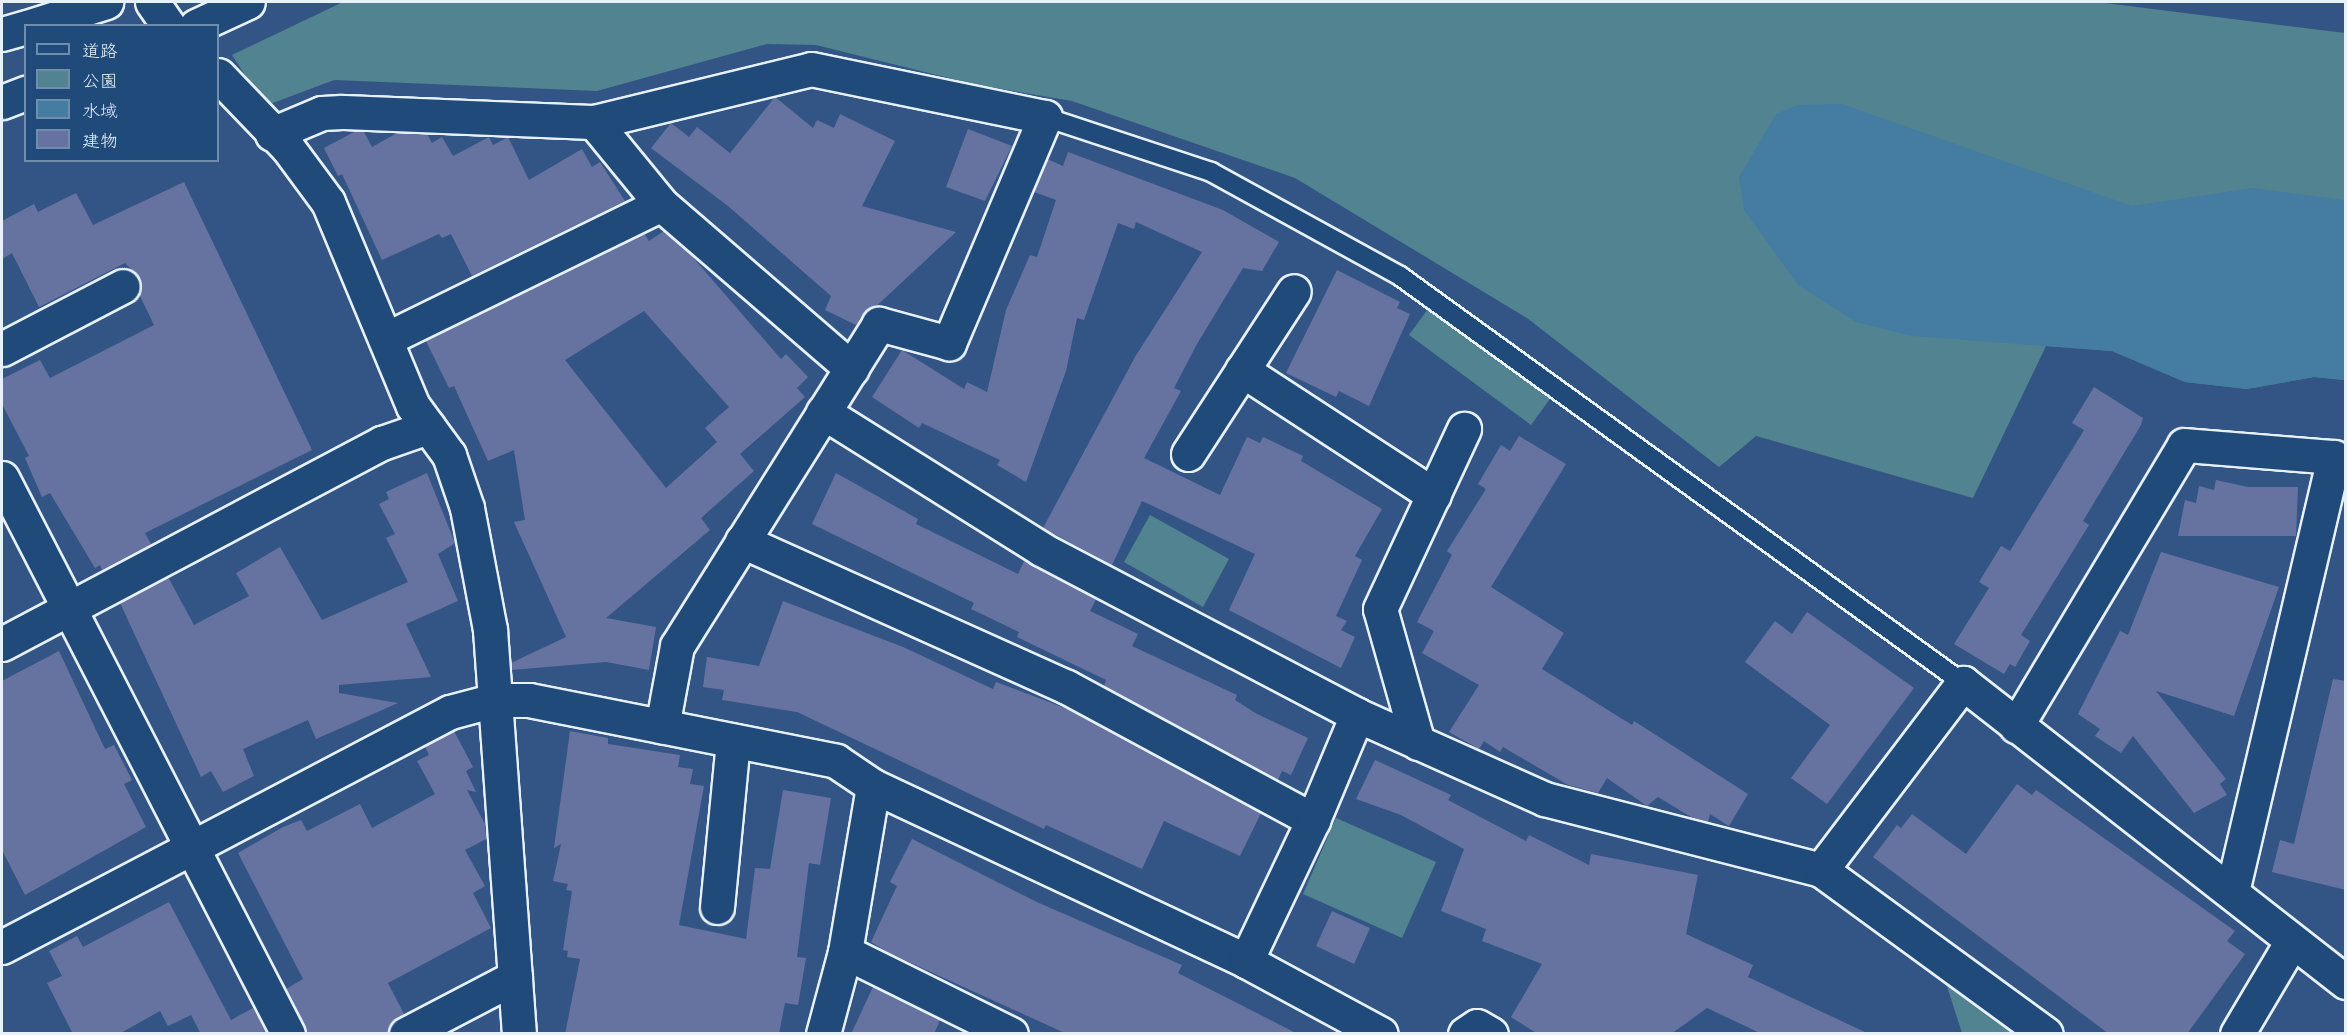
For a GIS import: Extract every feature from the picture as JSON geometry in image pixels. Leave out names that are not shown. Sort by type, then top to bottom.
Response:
[{"type":"street","points":[[34,24],[106,2]]},
{"type":"street","points":[[152,2],[168,24]]},
{"type":"street","points":[[200,24],[248,2]]},
{"type":"street","points":[[2,34],[24,27]]},
{"type":"street","points":[[272,134],[322,113],[342,112],[594,122],[811,69],[1045,117],[949,343],[879,324],[677,646],[662,727]]},
{"type":"street","points":[[219,76],[272,134],[328,202],[413,406],[449,455],[467,508],[485,590],[519,1034]]},
{"type":"street","points":[[2,102],[24,94]]},
{"type":"street","points":[[594,122],[661,204],[852,369]]},
{"type":"street","points":[[386,339],[661,204]]},
{"type":"street","points":[[2,349],[123,286]]},
{"type":"street","points":[[1188,454],[1294,291]]},
{"type":"street","points":[[1242,370],[1434,495]]},
{"type":"street","points":[[823,412],[1041,549],[1357,715],[1418,743],[1545,799],[1821,870],[2046,1034]]},
{"type":"street","points":[[2,644],[382,443],[428,427]]},
{"type":"street","points":[[1418,743],[1380,609],[1464,429]]},
{"type":"street","points":[[2016,726],[2184,445],[2334,457],[2232,892]]},
{"type":"street","points":[[2,478],[288,1034]]},
{"type":"street","points":[[742,541],[1067,687],[1313,820]]},
{"type":"street","points":[[1821,870],[1963,684],[2346,982]]},
{"type":"street","points":[[2,947],[450,712],[495,700],[530,700],[836,761],[873,786],[1246,961],[1381,1034]]},
{"type":"street","points":[[1246,961],[1313,820],[1357,715]]},
{"type":"street","points":[[717,907],[733,741]]},
{"type":"street","points":[[823,1034],[845,952],[873,786]]},
{"type":"street","points":[[2237,1034],[2292,941]]},
{"type":"street","points":[[845,952],[1011,1034]]},
{"type":"street","points":[[406,1034],[515,977]]},
{"type":"street","points":[[1465,1034],[1477,1026],[1491,1034]]},
{"type":"lane","points":[[1045,117],[1211,172],[1400,276],[1963,684]]},
{"type":"green space","points":[[343,2],[2097,2],[2345,33],[2345,380],[2314,377],[2247,389],[2185,382],[2112,351],[2046,346],[1973,498],[1756,436],[1719,467],[1527,318],[1295,178],[1072,101],[973,84],[816,45],[767,44],[597,91],[334,80],[265,106],[232,55]]},
{"type":"green space","points":[[1433,302],[1555,392],[1531,425],[1409,335]]},
{"type":"green space","points":[[1150,515],[1229,559],[1203,607],[1124,562]]},
{"type":"green space","points":[[1336,818],[1436,862],[1402,938],[1303,894]]},
{"type":"green space","points":[[1945,980],[2014,1033],[1962,1033]]},
{"type":"water","points":[[1842,104],[2132,206],[2252,188],[2345,200],[2345,380],[2314,377],[2247,389],[2185,382],[2112,351],[1912,336],[1856,322],[1798,285],[1744,210],[1739,177],[1776,114],[1797,105]]},
{"type":"building","points":[[775,97],[813,128],[817,120],[834,128],[840,114],[895,141],[862,206],[956,232],[856,325],[825,310],[831,296],[728,206],[651,148],[671,123],[689,137],[697,127],[730,153]]},
{"type":"building","points":[[968,129],[1012,146],[985,201],[946,187]]},
{"type":"building","points":[[356,131],[364,132],[372,147],[397,133],[427,134],[432,143],[442,137],[453,156],[489,137],[493,145],[508,137],[529,180],[582,149],[592,167],[600,162],[625,201],[472,276],[451,234],[442,238],[439,234],[382,260],[342,174],[338,176],[324,148]]},
{"type":"building","points":[[1068,152],[1223,210],[1279,242],[1262,271],[1243,268],[1197,344],[1174,388],[1181,391],[1144,458],[1220,495],[1247,437],[1260,443],[1263,437],[1303,456],[1301,461],[1382,509],[1355,556],[1362,560],[1336,616],[1347,621],[1341,630],[1355,637],[1341,668],[1229,610],[1255,554],[1142,501],[1112,565],[1043,528],[1135,357],[1202,252],[1136,222],[1134,229],[1118,223],[1084,320],[1077,318],[1066,371],[1026,482],[997,465],[1000,460],[922,423],[919,428],[872,397],[902,350],[964,389],[967,382],[987,392],[1006,310],[1030,255],[1037,257],[1056,200],[1034,192],[1047,159],[1063,166]]},
{"type":"building","points":[[184,182],[312,450],[145,533],[151,544],[102,570],[100,565],[95,568],[50,493],[42,497],[25,458],[29,456],[2,404],[2,379],[40,360],[50,378],[154,325],[139,294],[140,278],[125,263],[39,307],[12,253],[2,259],[2,221],[34,204],[38,212],[76,193],[93,225]]},
{"type":"building","points":[[664,231],[690,254],[781,359],[786,354],[808,377],[797,388],[805,397],[740,454],[754,471],[701,518],[710,530],[606,618],[656,627],[649,670],[606,662],[512,670],[511,663],[566,637],[514,522],[525,520],[514,450],[488,461],[454,386],[449,388],[426,341],[644,233],[649,241]],"holes":[[[644,311],[729,407],[705,428],[717,442],[666,488],[565,360]]]},
{"type":"building","points":[[1337,270],[1400,302],[1397,308],[1410,314],[1369,406],[1339,391],[1336,397],[1286,373]]},
{"type":"building","points":[[2094,387],[2143,418],[2141,425],[2083,521],[2089,525],[2021,635],[2030,641],[2015,667],[2010,664],[2004,674],[1954,644],[1989,588],[1979,582],[2001,546],[2010,551],[2084,430],[2072,423]]},
{"type":"building","points":[[1519,436],[1566,464],[1491,587],[1564,633],[1542,669],[1632,725],[1634,721],[1748,794],[1729,826],[1710,814],[1708,822],[1691,817],[1658,797],[1647,806],[1607,778],[1598,793],[1568,785],[1503,747],[1500,752],[1484,741],[1479,749],[1449,732],[1479,685],[1422,653],[1434,631],[1417,622],[1452,555],[1447,551],[1486,489],[1478,484],[1501,445],[1510,451]]},
{"type":"building","points":[[427,473],[455,543],[438,554],[458,601],[406,624],[431,677],[339,685],[339,693],[398,703],[316,739],[308,720],[243,749],[254,776],[223,792],[211,771],[201,777],[120,603],[168,577],[194,625],[249,596],[236,573],[280,547],[322,620],[408,582],[386,538],[395,534],[379,504],[389,499],[386,492]]},
{"type":"building","points":[[836,473],[918,519],[916,524],[1018,574],[1024,561],[1096,599],[1090,611],[1138,634],[1132,646],[1237,695],[1235,700],[1257,714],[1308,738],[1291,775],[1282,771],[1278,780],[1104,686],[1106,680],[1017,637],[1019,632],[971,609],[974,603],[812,524]]},
{"type":"building","points":[[2216,480],[2248,487],[2298,487],[2296,536],[2178,536],[2185,500],[2196,503],[2199,486],[2214,490]]},
{"type":"building","points":[[2161,552],[2279,587],[2234,716],[2156,691],[2226,779],[2220,784],[2227,795],[2194,813],[2133,736],[2121,753],[2095,736],[2100,729],[2078,714],[2120,631],[2128,635]]},
{"type":"building","points":[[783,601],[903,647],[993,689],[996,682],[1073,711],[1261,813],[1240,856],[1164,821],[1142,869],[1046,825],[1044,829],[797,712],[722,700],[724,690],[703,687],[707,657],[759,666]]},
{"type":"building","points":[[1807,612],[1914,688],[1827,804],[1791,778],[1830,725],[1745,662],[1775,621],[1792,634]]},
{"type":"building","points":[[59,651],[105,749],[114,745],[132,780],[124,784],[146,827],[25,895],[2,850],[2,681]]},
{"type":"building","points":[[2333,679],[2346,681],[2346,890],[2272,872],[2280,840],[2294,844]]},
{"type":"building","points":[[454,731],[473,767],[466,771],[476,792],[467,790],[485,824],[486,839],[465,850],[485,886],[473,893],[491,928],[388,983],[404,1014],[391,1024],[387,1034],[306,1034],[286,989],[303,979],[238,853],[283,827],[301,820],[307,831],[360,804],[372,828],[435,794],[417,761],[429,755],[425,746]]},
{"type":"building","points":[[570,731],[608,738],[608,744],[680,755],[678,767],[693,769],[690,784],[704,786],[679,925],[746,939],[755,868],[770,869],[783,790],[831,798],[820,865],[809,863],[797,957],[806,958],[798,1005],[785,1003],[779,1034],[565,1034],[580,959],[567,957],[568,951],[563,950],[572,891],[566,890],[568,884],[553,881],[561,844],[554,848]]},
{"type":"building","points":[[1375,760],[1451,795],[1448,800],[1526,841],[1529,835],[1589,865],[1591,854],[1698,875],[1686,934],[1753,965],[1748,977],[1869,1034],[1762,1034],[1707,1008],[1671,1034],[1538,1034],[1511,1017],[1542,964],[1482,941],[1486,929],[1441,911],[1464,849],[1401,815],[1356,799]]},
{"type":"building","points":[[2017,784],[2032,795],[2036,790],[2235,931],[2227,941],[2245,954],[2187,1034],[2109,1034],[1873,857],[1897,825],[1901,828],[1912,814],[1966,854]]},
{"type":"building","points":[[912,839],[1039,903],[1182,965],[1178,973],[1298,1034],[1067,1034],[889,953],[871,942],[897,886],[890,882]]},
{"type":"building","points":[[169,902],[231,1020],[253,1008],[267,1034],[201,1034],[191,1015],[168,1026],[160,1011],[119,1034],[73,1034],[47,983],[62,976],[49,951],[77,936],[83,947]]},
{"type":"building","points":[[1332,911],[1370,928],[1354,964],[1316,946]]},
{"type":"building","points":[[873,987],[940,1020],[934,1034],[851,1034]]}]
